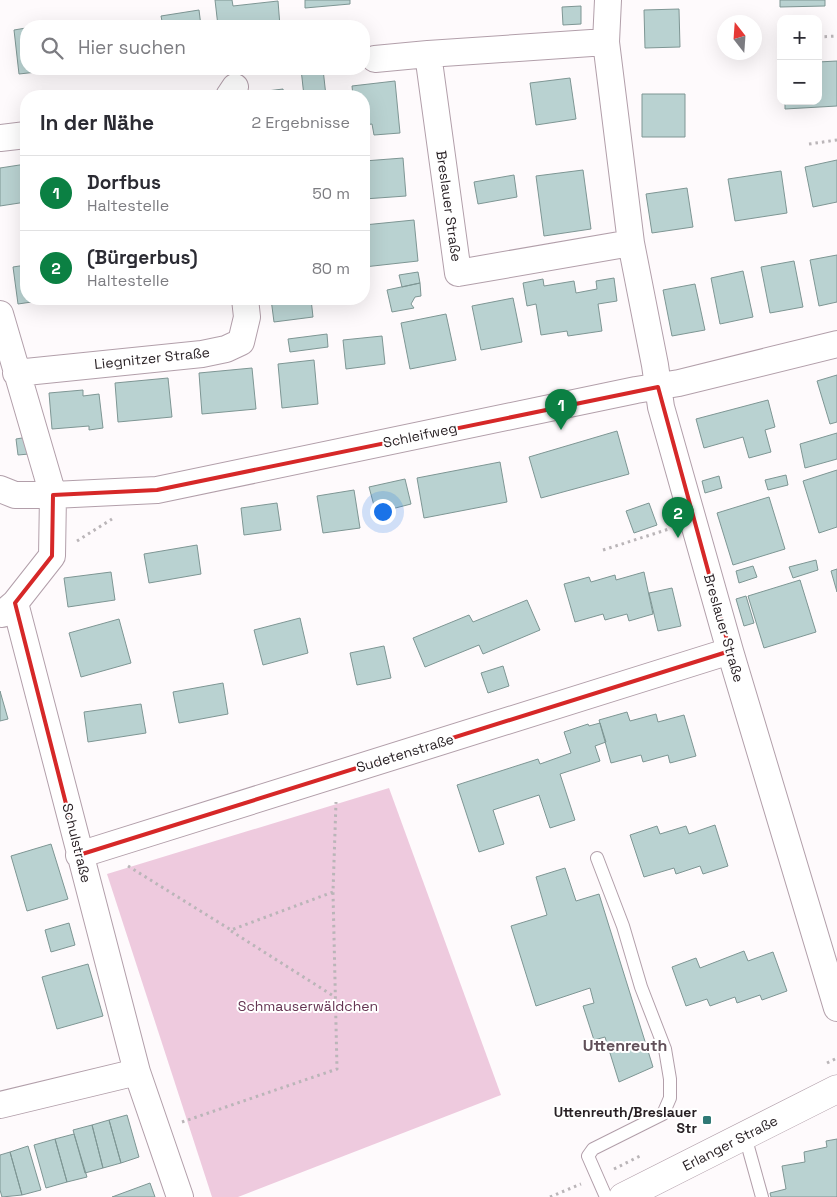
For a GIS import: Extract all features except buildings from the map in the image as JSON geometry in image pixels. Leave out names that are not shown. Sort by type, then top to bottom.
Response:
[{"type":"main road","name":"Erlanger Straße","points":[[623,1197],[837,1089]]},
{"type":"street","name":"Breslauer Straße","points":[[608,0],[606,42],[631,243],[661,407],[730,651],[837,1008]]},
{"type":"street","points":[[375,59],[606,42]]},
{"type":"street","name":"Breslauer Straße","points":[[428,54],[458,273],[631,243]]},
{"type":"street","points":[[0,138],[20,136]]},
{"type":"street","name":"Liegnitzer Straße","points":[[16,373],[202,354],[226,349],[241,342],[247,317],[246,305]]},
{"type":"street","points":[[0,314],[16,373],[54,495],[52,556]]},
{"type":"street","name":"Schleifweg","points":[[0,489],[15,495],[157,490],[679,384],[837,344]]},
{"type":"street","name":"Schulstraße","points":[[52,556],[8,609],[79,855],[137,1072],[180,1197]]},
{"type":"street","name":"Sudetenstraße","points":[[79,855],[730,651]]},
{"type":"street","points":[[0,1105],[137,1072]]},
{"type":"lane","points":[[597,858],[623,926],[641,987],[665,1049],[670,1079],[670,1098],[662,1114],[593,1149],[588,1156],[606,1197]]},
{"type":"lane","points":[[745,1136],[762,1197]]},
{"type":"path","points":[[822,37],[837,36]]},
{"type":"path","points":[[809,144],[837,140]]},
{"type":"path","points":[[52,556],[117,516]]},
{"type":"path","points":[[603,550],[693,522]]},
{"type":"path","points":[[176,1124],[337,1069],[333,892],[336,793]]},
{"type":"path","points":[[122,862],[335,997]]},
{"type":"path","points":[[231,930],[333,892]]},
{"type":"path","points":[[550,1197],[642,1155]]},
{"type":"highlighted area","points":[[658,387],[730,651],[79,855],[15,603],[52,556],[53,495],[157,490]]},
{"type":"green space","name":"Schmauserwäldchen","points":[[389,788],[501,1095],[238,1197],[212,1197],[107,874]]},
{"type":"place","name":"Dorfbus","points":[[561,430]]},
{"type":"place","name":"(Bürgerbus)","points":[[678,538]]},
{"type":"place","name":"Uttenreuth/Breslauer Str","points":[[707,1120]]},
{"type":"district","name":"Uttenreuth","points":[[625,1045]]}]
